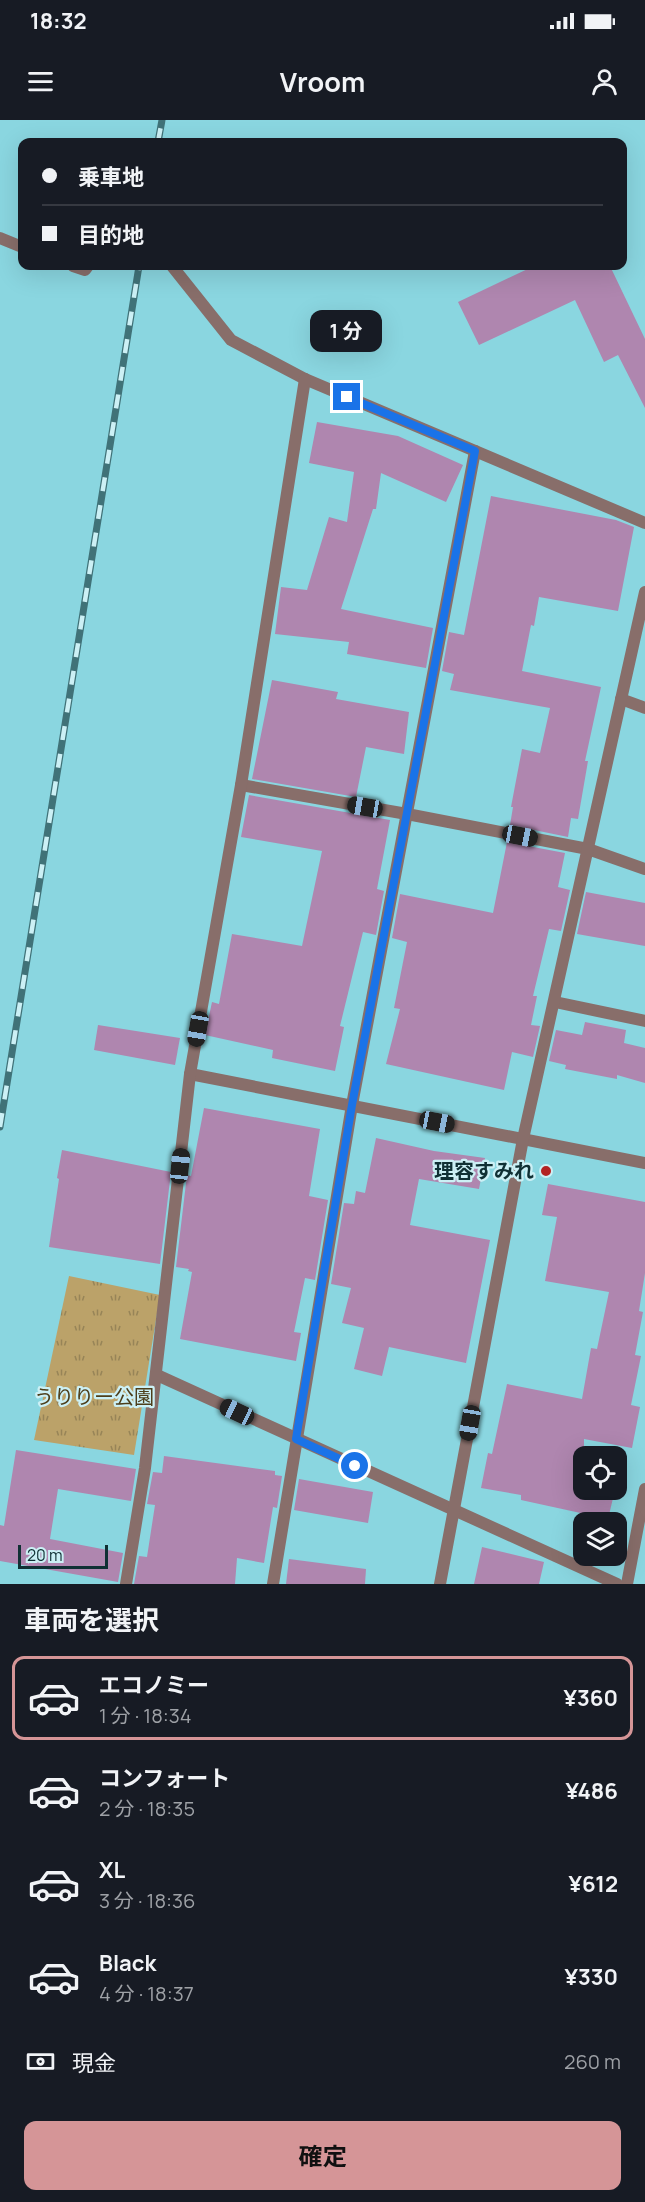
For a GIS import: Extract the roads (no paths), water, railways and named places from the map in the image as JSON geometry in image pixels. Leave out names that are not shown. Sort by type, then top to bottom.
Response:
[{"type":"street","points":[[0,238],[18,245]]},
{"type":"street","points":[[175,270],[231,340],[305,380],[645,523]]},
{"type":"street","points":[[126,1584],[157,1375],[190,1074],[240,785],[305,380]]},
{"type":"street","points":[[273,1584],[352,1105],[475,451]]},
{"type":"street","points":[[440,1584],[523,1139],[645,592]]},
{"type":"street","points":[[621,699],[645,708]]},
{"type":"street","points":[[240,785],[588,849],[645,868]]},
{"type":"street","points":[[555,1002],[645,1021]]},
{"type":"street","points":[[190,1074],[645,1163]]},
{"type":"street","points":[[157,1375],[617,1584]]},
{"type":"street","points":[[627,1584],[645,1489]]},
{"type":"railway","points":[[159,138],[162,120]]},
{"type":"railway","points":[[0,1127],[138,270]]},
{"type":"place","name":"理容すみれ","points":[[546,1171]]},
{"type":"park label","name":"うりりー公園","points":[[94,1397]]}]
